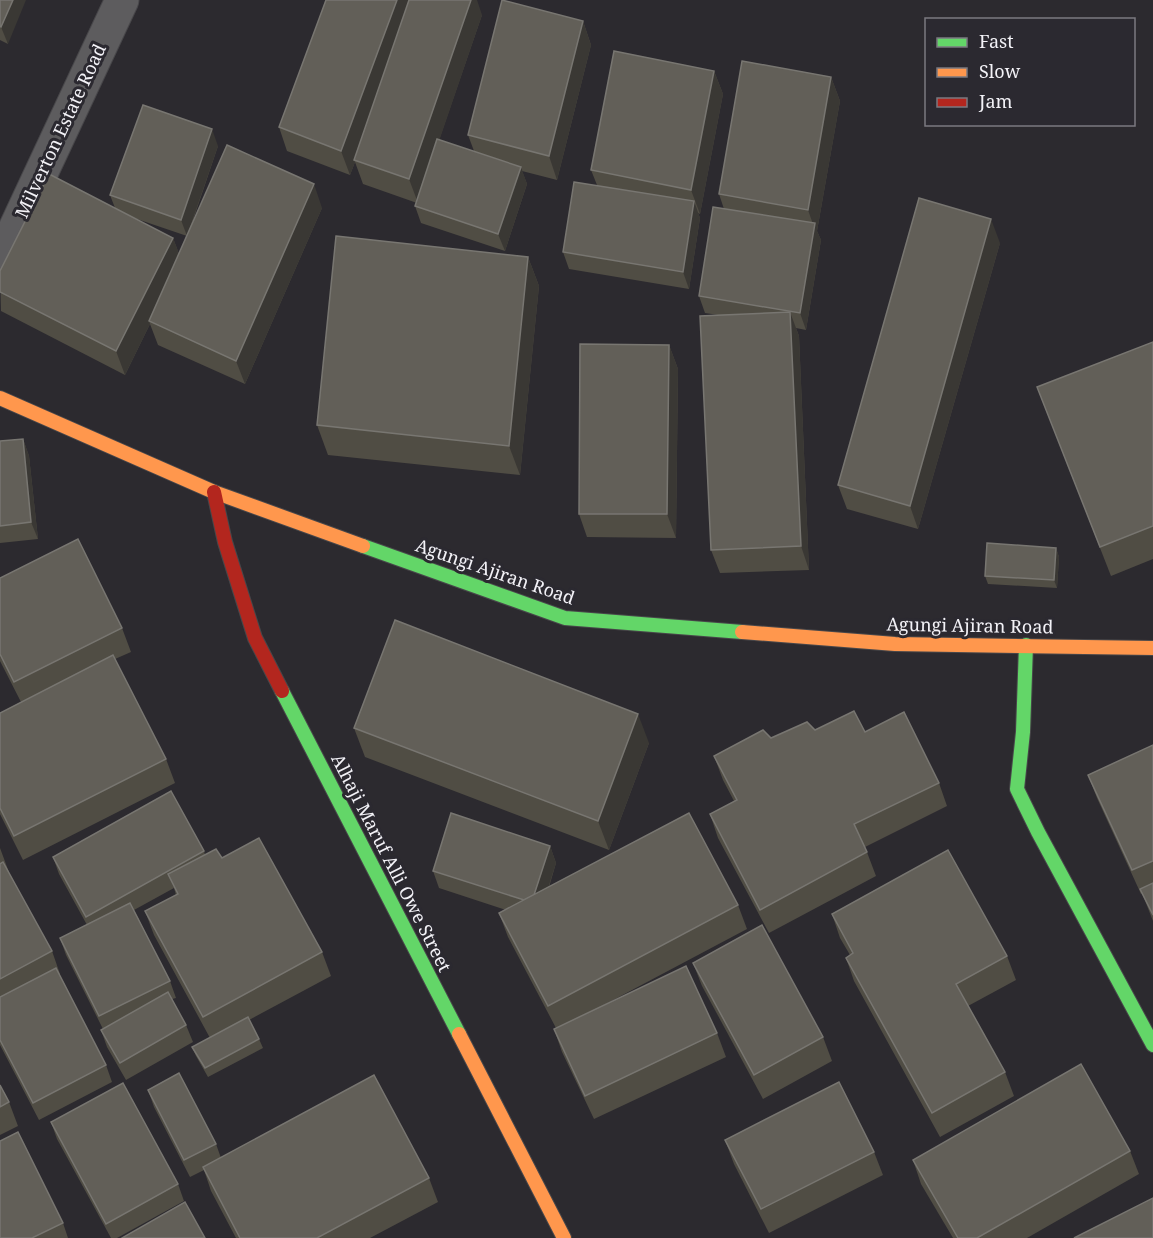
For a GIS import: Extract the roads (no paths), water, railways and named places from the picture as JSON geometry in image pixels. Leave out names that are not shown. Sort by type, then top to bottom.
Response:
[{"type":"street","name":"Milverton Estate Road","points":[[0,261],[122,0]]},
{"type":"street","name":"Agungi Ajiran Road","points":[[0,398],[214,492],[565,618],[895,644],[1153,648]]},
{"type":"street","name":"Alhaji Maruf Alli Owe Street","points":[[214,492],[225,542],[255,638],[564,1238]]},
{"type":"street","points":[[1026,645],[1023,732],[1017,789],[1153,1045]]}]
